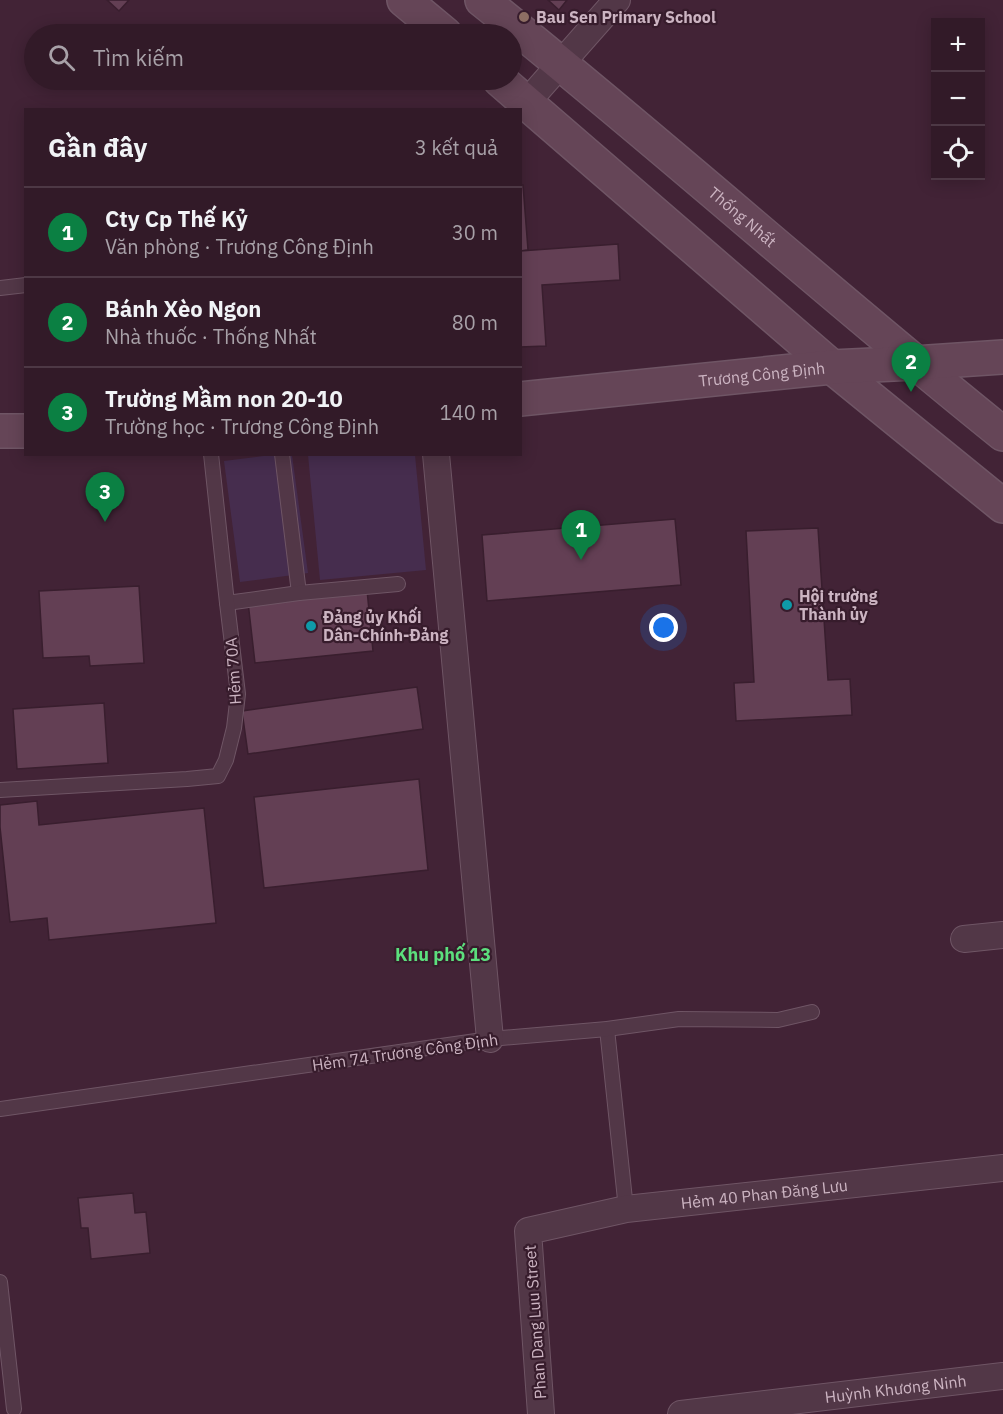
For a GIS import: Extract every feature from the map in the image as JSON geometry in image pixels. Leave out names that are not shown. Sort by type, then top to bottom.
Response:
[{"type":"main road","points":[[404,0],[433,24]]},
{"type":"main road","name":"Thống Nhất","points":[[482,0],[512,24]]},
{"type":"main road","name":"Thống Nhất","points":[[522,32],[914,363],[1003,434]]},
{"type":"main road","points":[[512,90],[832,367],[1003,507]]},
{"type":"main road","name":"Trương Công Định","points":[[522,399],[832,367],[1003,357]]},
{"type":"main road","points":[[0,431],[24,431]]},
{"type":"street","points":[[527,102],[617,0]]},
{"type":"street","points":[[436,456],[490,1039]]},
{"type":"street","points":[[964,939],[1003,935]]},
{"type":"street","name":"Hẻm 40 Phan Đăng Lưu","points":[[528,1231],[626,1209],[1003,1168]]},
{"type":"street","name":"Phan Dang Luu Street","points":[[528,1231],[541,1414]]},
{"type":"street","name":"Huỳnh Khương Ninh","points":[[681,1414],[1003,1376]]},
{"type":"lane","points":[[0,288],[24,285]]},
{"type":"lane","name":"Hẻm 70A","points":[[0,790],[218,776],[226,760],[234,728],[238,694],[211,456]]},
{"type":"lane","points":[[282,456],[299,593]]},
{"type":"lane","points":[[226,603],[299,593],[398,584]]},
{"type":"lane","name":"Hẻm 74 Trương Công Định","points":[[0,1109],[490,1039],[607,1029],[679,1019],[778,1020],[812,1012]]},
{"type":"lane","points":[[607,1029],[626,1209]]},
{"type":"lane","points":[[0,1282],[14,1408]]},
{"type":"shaded area","points":[[263,456],[292,456],[308,573],[240,582],[224,461]]},
{"type":"shaded area","points":[[308,456],[415,456],[426,570],[320,580]]},
{"type":"building","points":[[107,0],[129,0],[119,11]]},
{"type":"building","points":[[548,0],[567,0],[559,10]]},
{"type":"building","points":[[522,185],[523,185],[528,250],[522,251]]},
{"type":"building","points":[[618,244],[620,280],[542,285],[546,346],[522,347],[522,251]]},
{"type":"building","points":[[675,519],[681,585],[487,601],[482,535]]},
{"type":"building","name":"Hội trường Thành ủy","points":[[818,528],[828,680],[850,679],[852,715],[736,721],[734,683],[754,682],[746,531]]},
{"type":"building","points":[[139,586],[144,663],[90,666],[89,656],[43,658],[39,591]]},
{"type":"building","name":"Đảng ủy Khối Dân-Chính-Đảng","points":[[367,590],[373,651],[255,663],[248,602]]},
{"type":"building","points":[[417,687],[423,729],[248,754],[242,711]]},
{"type":"building","points":[[104,703],[108,763],[17,769],[13,709]]},
{"type":"building","points":[[419,779],[428,870],[264,888],[254,797]]},
{"type":"building","points":[[37,801],[39,825],[204,808],[216,923],[49,940],[47,918],[10,922],[0,827],[0,805]]},
{"type":"building","points":[[133,1193],[135,1213],[146,1212],[150,1253],[91,1259],[88,1228],[81,1228],[78,1198]]},
{"type":"place","name":"Bau Sen Primary School","points":[[524,17]]},
{"type":"place","name":"Bánh Xèo Ngon","points":[[911,392]]},
{"type":"place","name":"Trường Mầm non 20-10","points":[[105,522]]},
{"type":"place","name":"Cty Cp Thế Kỷ","points":[[581,560]]},
{"type":"place","name":"Hội trường Thành ủy","points":[[787,605]]},
{"type":"place","name":"Đảng ủy Khối Dân-Chính-Đảng","points":[[311,626]]},
{"type":"district","name":"Khu phố 13","points":[[443,955]]}]
